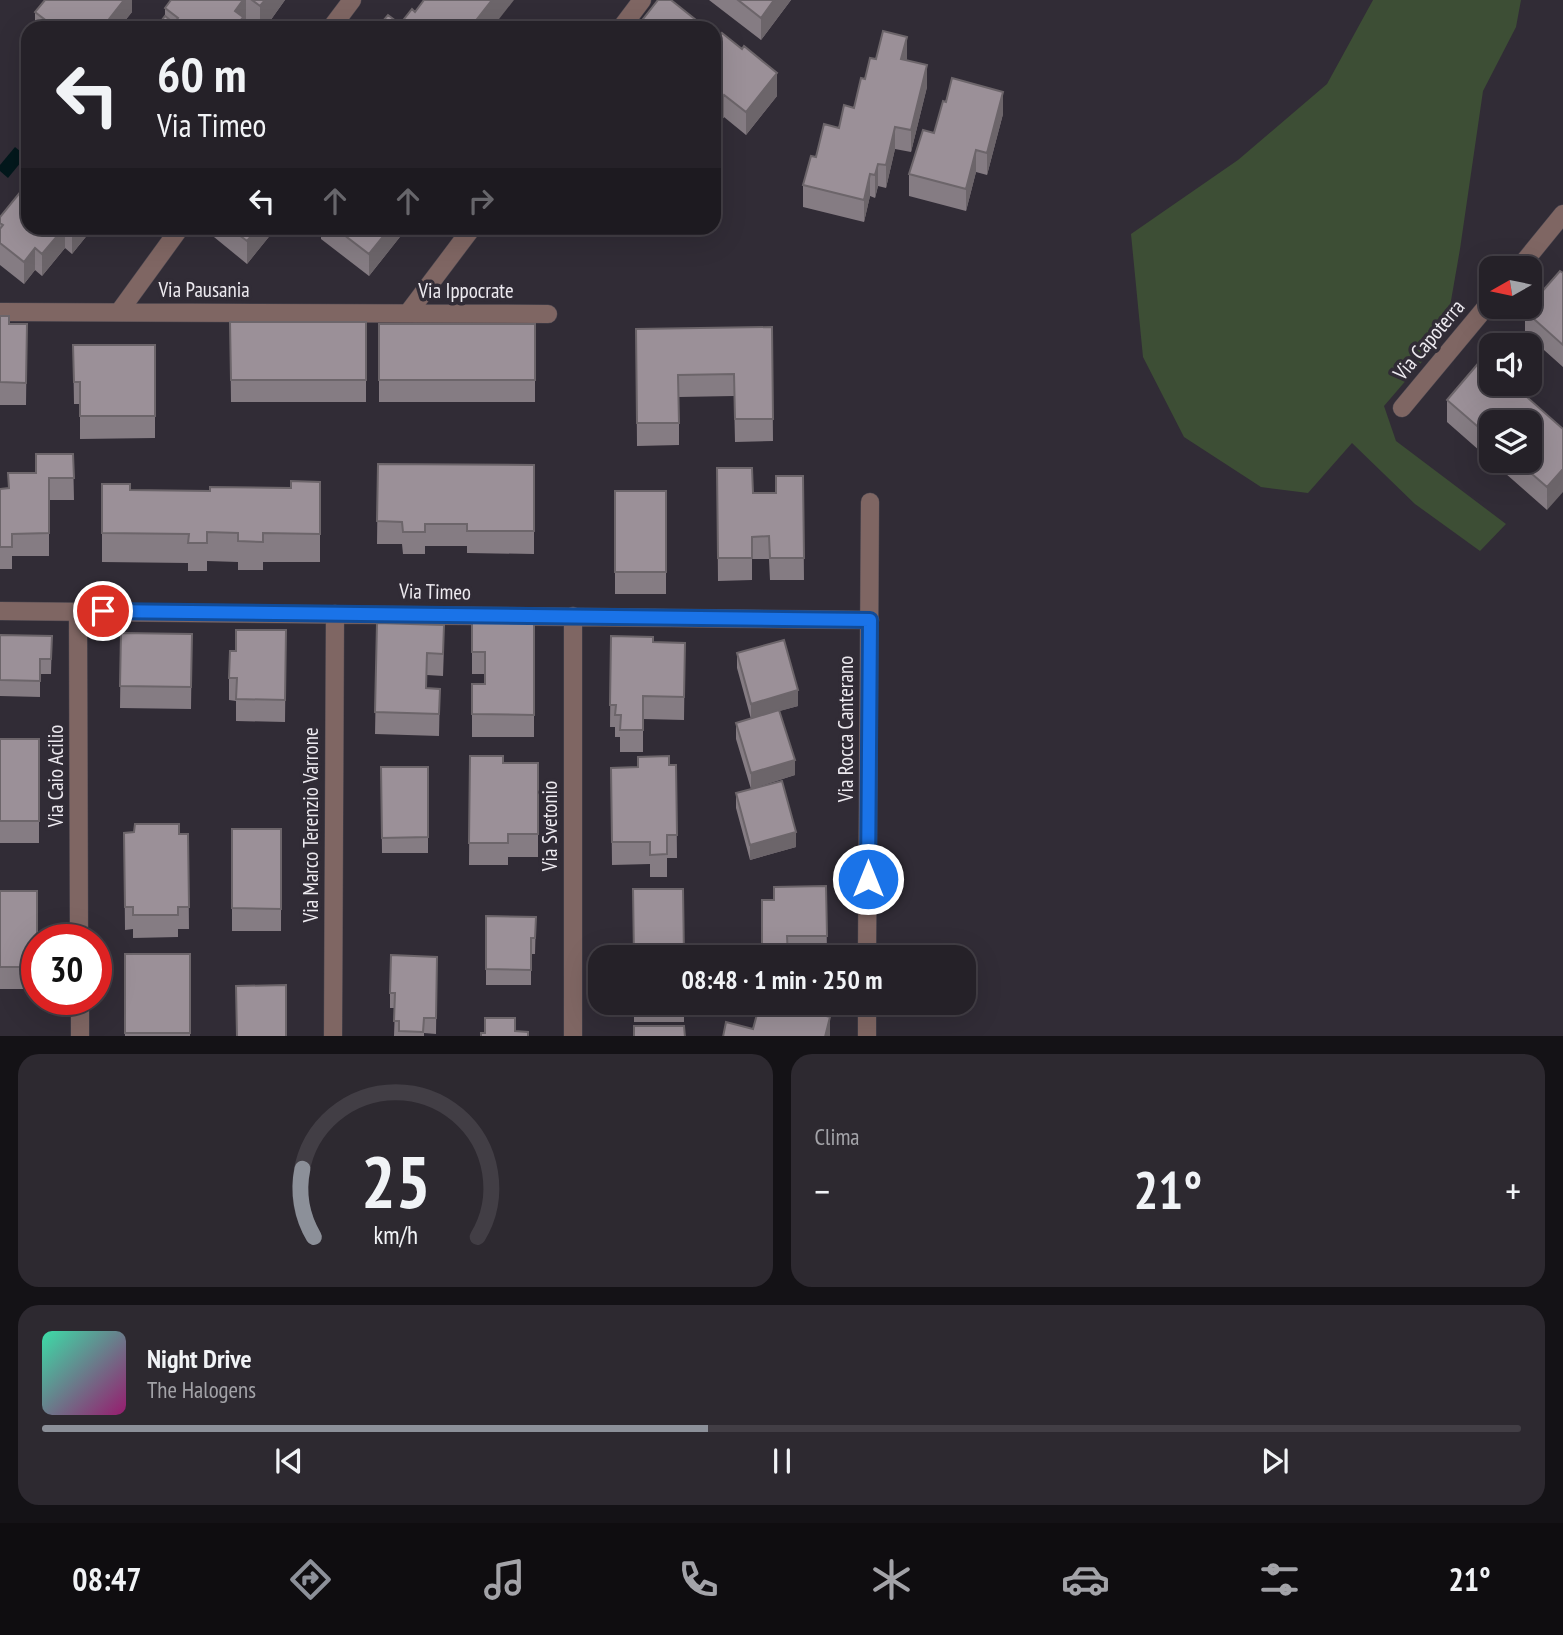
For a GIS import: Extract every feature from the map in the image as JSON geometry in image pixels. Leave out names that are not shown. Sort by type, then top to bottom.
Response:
[{"type":"street","points":[[336,21],[352,0]]},
{"type":"street","points":[[626,21],[642,0]]},
{"type":"street","points":[[1529,256],[1563,214]]},
{"type":"street","points":[[119,312],[175,235]]},
{"type":"street","name":"Via Ippocrate","points":[[408,313],[467,235]]},
{"type":"street","name":"Via Pausania","points":[[0,312],[408,313]]},
{"type":"street","name":"Via Ippocrate","points":[[408,313],[548,314]]},
{"type":"street","name":"Via Capoterra","points":[[1402,408],[1479,315]]},
{"type":"street","name":"Via Rocca Canterano","points":[[867,945],[870,502]]},
{"type":"street","name":"Via Timeo","points":[[0,611],[870,620]]},
{"type":"street","name":"Via Caio Acilio","points":[[78,611],[79,924]]},
{"type":"street","name":"Via Marco Terenzio Varrone","points":[[333,1036],[335,614]]},
{"type":"street","name":"Via Svetonio","points":[[573,616],[573,1036]]},
{"type":"street","points":[[79,1015],[80,1036]]},
{"type":"street","points":[[867,1015],[867,1036]]},
{"type":"green space","points":[[1373,0],[1521,0],[1516,27],[1483,91],[1445,335],[1384,406],[1396,441],[1506,524],[1480,551],[1415,504],[1352,443],[1308,493],[1261,487],[1184,437],[1143,357],[1131,234],[1238,160],[1327,84]]},
{"type":"shaded area","points":[[15,147],[21,152],[21,162],[8,178],[0,171],[0,165]]},
{"type":"building","points":[[45,0],[124,0],[108,21],[47,21],[35,12]]},
{"type":"building","points":[[171,0],[243,0],[235,11],[243,17],[240,21],[176,21],[178,18],[165,8]]},
{"type":"building","points":[[252,0],[265,0],[260,6]]},
{"type":"building","points":[[424,0],[492,0],[476,21],[402,21],[412,9],[415,12]]},
{"type":"building","points":[[658,0],[671,0],[697,21],[642,21]]},
{"type":"building","points":[[738,0],[774,0],[761,18]]},
{"type":"building","points":[[388,15],[396,21],[383,21]]},
{"type":"building","points":[[883,31],[907,37],[901,59],[927,65],[911,130],[895,127],[886,165],[878,164],[875,175],[870,174],[864,200],[803,185],[811,156],[816,157],[824,124],[839,128],[844,105],[854,108],[861,78],[865,79],[870,58],[876,59]]},
{"type":"building","points":[[721,34],[742,49],[744,46],[777,73],[746,112],[724,95],[721,99]]},
{"type":"building","points":[[952,78],[1003,92],[987,153],[976,150],[966,189],[909,174],[923,130],[934,133]]},
{"type":"building","points":[[21,191],[21,235],[58,235],[42,254],[35,248],[24,262],[0,243],[0,229],[3,225],[0,223],[0,217]]},
{"type":"building","points":[[239,235],[252,235],[247,241]]},
{"type":"building","points":[[344,235],[384,235],[369,254]]},
{"type":"building","points":[[1560,271],[1563,273],[1563,345],[1534,319],[1542,319],[1542,292]]},
{"type":"building","points":[[0,316],[9,316],[9,324],[27,324],[26,383],[0,382]]},
{"type":"building","points":[[230,322],[366,322],[366,380],[231,380]]},
{"type":"building","points":[[379,324],[535,324],[535,380],[379,380]]},
{"type":"building","points":[[772,327],[773,419],[735,419],[734,374],[678,375],[679,423],[637,423],[636,329]]},
{"type":"building","points":[[73,345],[155,345],[155,416],[80,416],[80,382],[74,382]]},
{"type":"building","points":[[1479,363],[1479,396],[1526,396],[1542,410],[1479,410],[1479,428],[1447,400]]},
{"type":"building","points":[[1542,410],[1563,429],[1563,469],[1547,487],[1531,473],[1542,473]]},
{"type":"building","points":[[36,454],[73,454],[74,478],[49,478],[49,533],[12,534],[12,547],[0,547],[0,489],[9,488],[8,473],[36,473]]},
{"type":"building","points":[[378,464],[534,465],[534,531],[467,531],[467,524],[425,524],[425,532],[403,532],[402,522],[377,521]]},
{"type":"building","points":[[717,468],[752,468],[753,493],[776,493],[776,476],[803,476],[804,558],[770,558],[769,536],[752,537],[752,558],[718,558]]},
{"type":"building","points":[[291,481],[320,482],[320,534],[263,533],[263,542],[238,541],[238,533],[207,532],[207,543],[188,543],[189,534],[102,533],[102,484],[130,484],[130,490],[210,491],[210,487],[291,488]]},
{"type":"building","points":[[615,491],[666,491],[666,572],[615,572]]},
{"type":"building","points":[[472,621],[534,621],[534,715],[472,714],[472,684],[485,684],[485,652],[472,652]]},
{"type":"building","points":[[377,623],[444,625],[443,654],[427,653],[426,688],[440,689],[439,714],[375,712]]},
{"type":"building","points":[[236,630],[286,630],[285,700],[236,699],[237,678],[229,678],[230,651],[236,651]]},
{"type":"building","points":[[121,633],[192,634],[191,687],[120,686]]},
{"type":"building","points":[[0,635],[52,636],[51,659],[40,659],[40,681],[0,680]]},
{"type":"building","points":[[611,636],[653,637],[653,642],[685,643],[684,697],[643,696],[643,730],[620,730],[621,715],[615,715],[616,705],[610,705]]},
{"type":"building","points":[[784,640],[798,690],[751,704],[737,653]]},
{"type":"building","points":[[779,710],[795,760],[751,773],[736,723]]},
{"type":"building","points":[[0,739],[39,739],[39,821],[0,821]]},
{"type":"building","points":[[470,756],[503,756],[503,763],[538,763],[538,834],[508,834],[508,843],[469,843]]},
{"type":"building","points":[[669,756],[669,765],[676,765],[677,835],[667,835],[667,854],[650,855],[650,842],[612,842],[611,768],[638,767],[638,757]]},
{"type":"building","points":[[381,767],[428,767],[428,837],[382,838]]},
{"type":"building","points":[[782,781],[796,832],[750,845],[736,793]]},
{"type":"building","points":[[135,824],[179,824],[179,834],[188,834],[189,907],[178,907],[178,915],[133,915],[133,907],[125,907],[124,833],[134,832]]},
{"type":"building","points":[[232,829],[281,829],[281,909],[232,908]]},
{"type":"building","points":[[826,886],[827,936],[787,936],[787,945],[762,945],[762,900],[774,900],[774,887]]},
{"type":"building","points":[[633,889],[683,889],[684,945],[634,945]]},
{"type":"building","points":[[0,891],[37,891],[37,924],[21,924],[21,967],[0,967]]},
{"type":"building","points":[[486,916],[536,917],[535,938],[531,938],[531,970],[486,969]]},
{"type":"building","points":[[125,954],[190,954],[190,1033],[125,1033]]},
{"type":"building","points":[[391,955],[437,957],[436,1018],[424,1018],[423,1032],[399,1031],[399,1021],[394,1021],[395,993],[390,993]]},
{"type":"building","points":[[286,985],[286,1036],[237,1036],[236,986]]},
{"type":"building","points":[[757,1015],[830,1017],[825,1036],[723,1036],[726,1022],[753,1029]]},
{"type":"building","points":[[485,1018],[515,1018],[515,1031],[528,1032],[528,1036],[481,1036],[481,1033],[485,1033]]},
{"type":"building","points":[[634,1026],[684,1026],[685,1036],[634,1036]]},
{"type":"route","points":[[103,611],[870,620],[868,879]]}]
